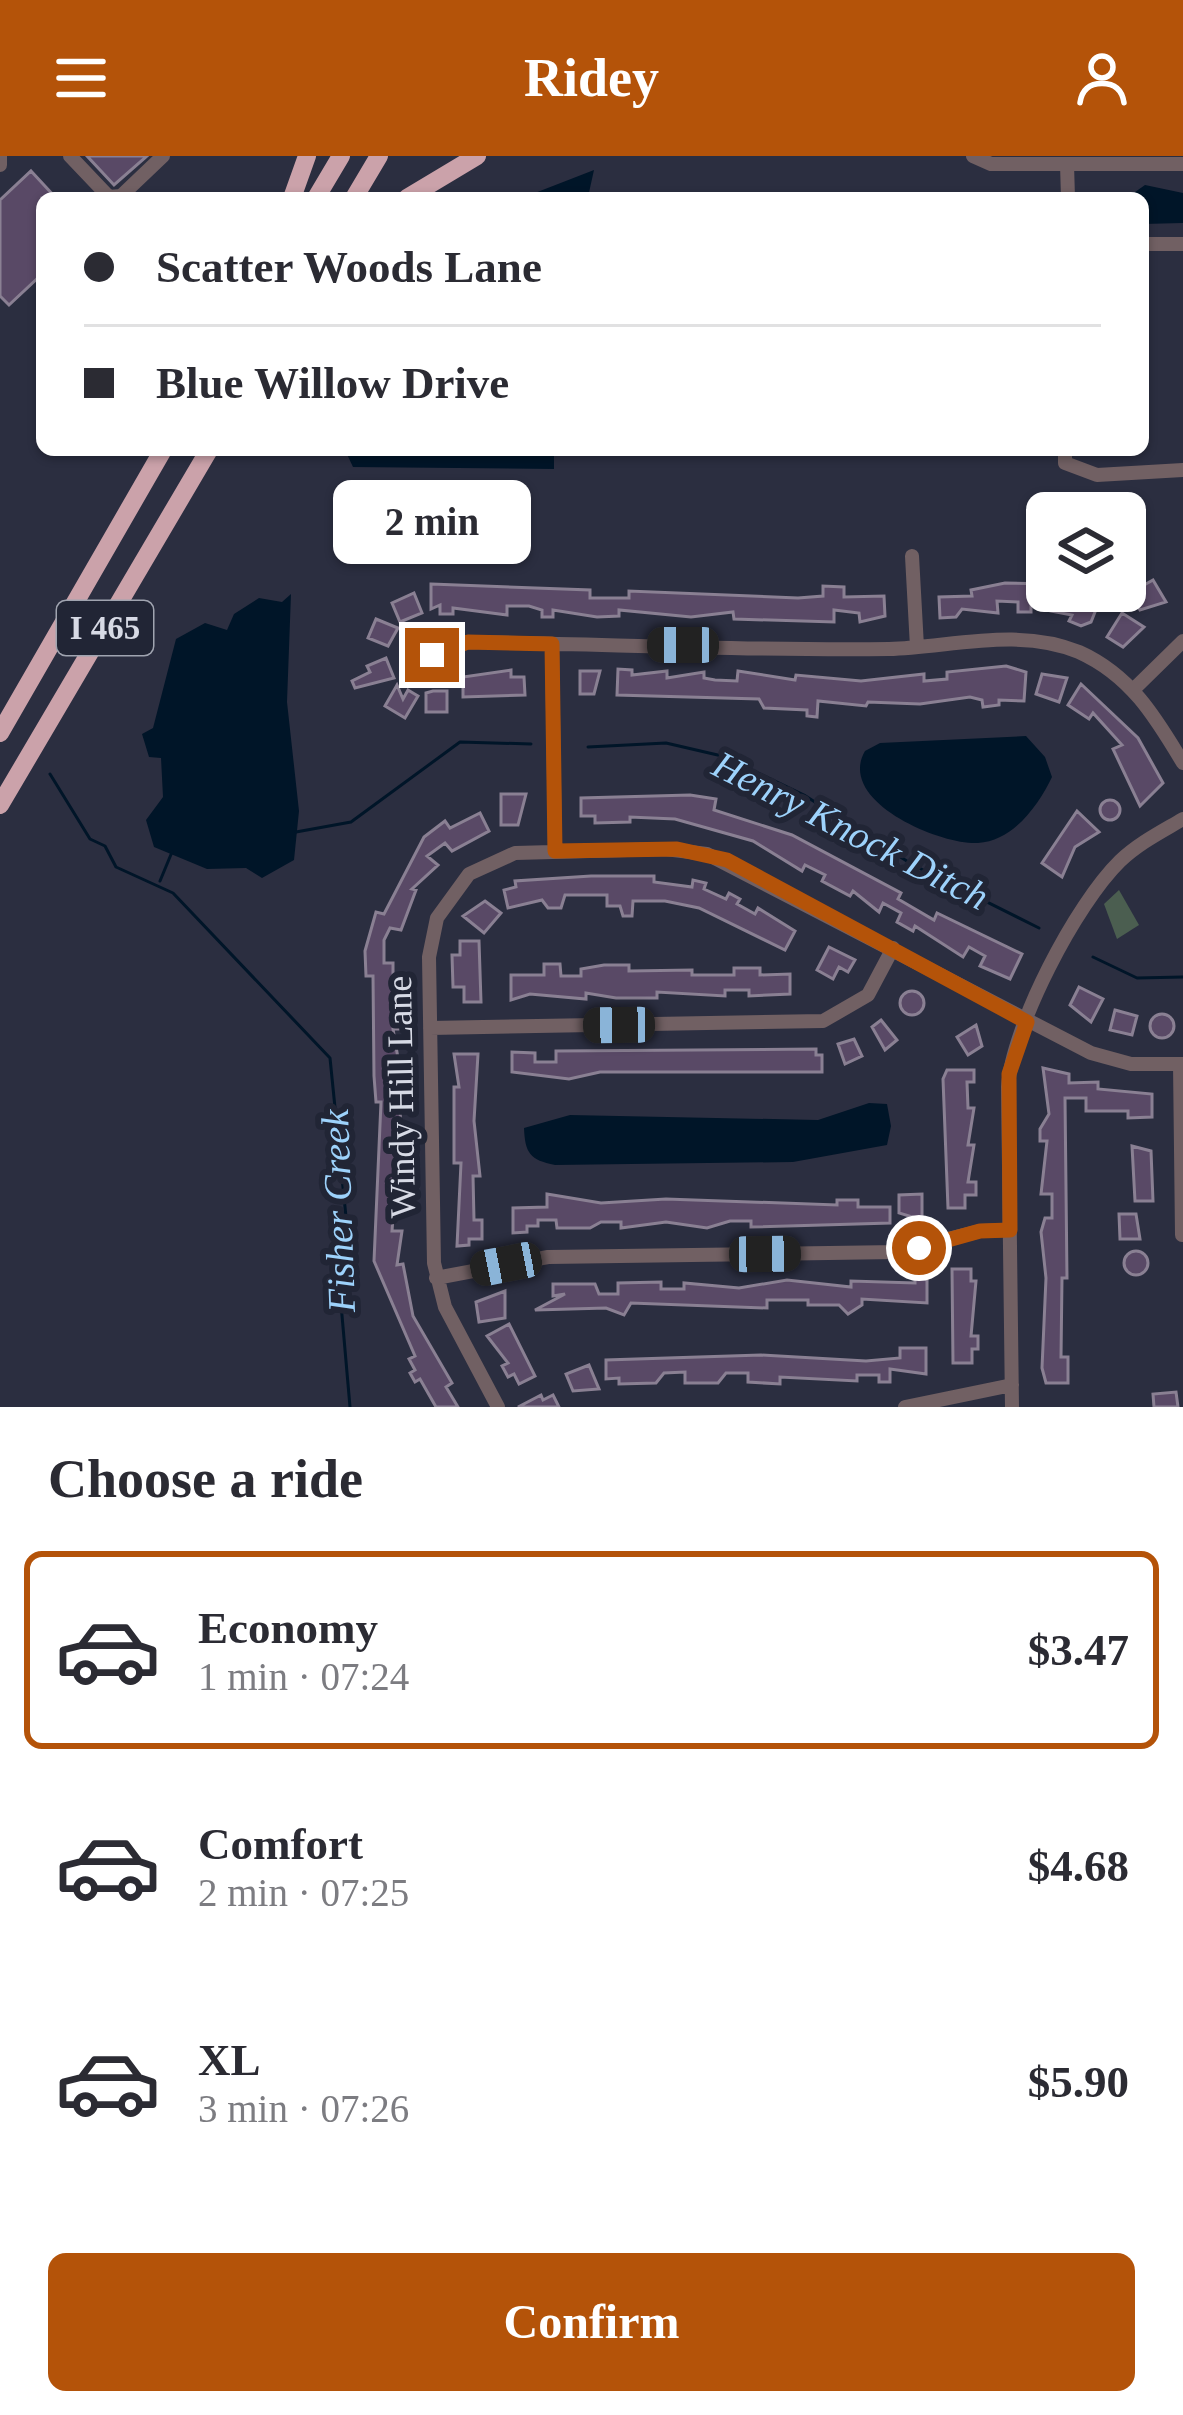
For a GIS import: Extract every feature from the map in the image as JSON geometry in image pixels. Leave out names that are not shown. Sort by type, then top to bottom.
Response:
[{"type":"highway","points":[[294,192],[307,156]]},
{"type":"highway","points":[[320,192],[341,156]]},
{"type":"highway","points":[[358,192],[379,156]]},
{"type":"highway","points":[[417,192],[477,156]]},
{"type":"highway","name":"I 465","points":[[0,733],[159,456]]},
{"type":"highway","name":"I 465","points":[[0,805],[205,456]]},
{"type":"street","points":[[70,156],[104,192]]},
{"type":"street","points":[[125,192],[163,156]]},
{"type":"street","points":[[973,156],[991,164],[1144,160],[1183,164]]},
{"type":"street","points":[[1067,164],[1068,192]]},
{"type":"street","points":[[1149,244],[1183,244]]},
{"type":"street","points":[[1065,456],[1065,463],[1097,475],[1183,470]]},
{"type":"street","points":[[911,556],[917,647]]},
{"type":"street","points":[[1134,689],[1183,640]]},
{"type":"street","points":[[432,655],[468,642],[917,647],[1040,641],[1083,654],[1134,689],[1183,763]]},
{"type":"street","points":[[552,644],[555,851]]},
{"type":"street","points":[[1012,1407],[1009,1074],[1027,1022],[1077,918],[1134,849],[1183,819]]},
{"type":"street","name":"Windy Hill Lane","points":[[498,1407],[445,1307],[436,1278],[430,1028],[431,936],[454,890],[491,860],[555,851],[707,854],[1103,1058],[1182,1064]]},
{"type":"street","points":[[430,1028],[824,1022],[862,1002],[893,948]]},
{"type":"street","points":[[1182,1064],[1182,1235]]},
{"type":"street","points":[[436,1278],[548,1257],[896,1252],[980,1231],[1010,1230]]},
{"type":"street","points":[[905,1407],[1012,1384]]},
{"type":"green space","points":[[1119,890],[1139,925],[1117,939],[1104,904]]},
{"type":"water","points":[[594,170],[589,192],[537,192]]},
{"type":"water","points":[[1145,185],[1183,193],[1183,223],[1149,224],[1149,192],[1135,192]]},
{"type":"water","points":[[348,456],[554,456],[554,469],[353,467]]},
{"type":"water","points":[[291,594],[287,702],[299,811],[294,860],[262,878],[246,868],[207,869],[154,847],[146,820],[163,797],[161,758],[149,757],[142,734],[153,728],[176,639],[205,623],[227,630],[234,614],[259,598],[282,602]]},
{"type":"water","points":[[1026,736],[1045,757],[1052,777],[1024,819],[991,841],[961,842],[896,816],[865,787],[860,769],[865,751],[880,743]]},
{"type":"water","points":[[869,1103],[887,1104],[891,1126],[887,1145],[793,1162],[555,1165],[530,1154],[524,1128],[570,1115],[818,1120]]},
{"type":"building","points":[[87,156],[147,156],[114,185]]},
{"type":"building","points":[[31,171],[50,192],[36,192],[36,280],[9,305],[0,296],[0,200]]},
{"type":"building","points":[[1153,580],[1166,602],[1146,608],[1146,584]]},
{"type":"building","points":[[431,584],[590,590],[590,598],[629,598],[629,591],[798,598],[823,596],[823,586],[844,587],[844,597],[884,596],[885,616],[860,622],[859,613],[834,610],[834,622],[734,619],[733,612],[691,617],[619,610],[619,616],[597,617],[553,610],[553,617],[542,617],[542,610],[529,606],[507,606],[507,615],[453,608],[453,614],[440,614],[440,605],[431,609]]},
{"type":"building","points":[[1026,584],[1026,612],[1018,612],[1018,602],[997,601],[998,613],[962,609],[956,617],[940,618],[939,597],[972,596],[971,590]]},
{"type":"building","points":[[414,593],[422,613],[400,622],[392,603]]},
{"type":"building","points":[[1056,612],[1095,612],[1091,622],[1081,626],[1069,621],[1072,615]]},
{"type":"building","points":[[1122,613],[1144,627],[1123,647],[1107,637]]},
{"type":"building","points":[[376,619],[398,628],[388,646],[368,638]]},
{"type":"building","points":[[386,658],[394,678],[355,688],[352,681],[370,672],[367,666]]},
{"type":"building","points":[[1006,666],[1026,672],[1024,701],[999,700],[999,705],[983,707],[982,700],[970,697],[920,704],[868,702],[866,706],[818,701],[817,717],[807,716],[807,710],[764,708],[759,699],[617,695],[618,669],[632,670],[632,675],[667,671],[667,678],[704,672],[704,678],[737,681],[738,671],[795,680],[796,675],[861,681],[924,674],[924,681],[947,679],[947,672]]},
{"type":"building","points":[[511,670],[511,677],[524,677],[525,695],[463,697],[463,677]]},
{"type":"building","points":[[580,671],[600,671],[594,694],[580,694]]},
{"type":"building","points":[[1042,674],[1067,678],[1059,702],[1036,694]]},
{"type":"building","points":[[1081,684],[1138,738],[1163,783],[1140,806],[1113,749],[1122,745],[1093,713],[1089,719],[1068,705]]},
{"type":"building","points":[[397,685],[403,699],[408,690],[418,696],[405,718],[385,706]]},
{"type":"building","points":[[447,691],[447,712],[426,712],[426,693]]},
{"type":"building","points":[[501,794],[526,794],[518,825],[501,825]]},
{"type":"building","points":[[690,795],[716,799],[714,810],[792,835],[901,893],[898,899],[934,920],[937,913],[1022,954],[1010,979],[980,966],[985,956],[969,947],[963,957],[915,926],[913,931],[897,922],[901,913],[883,903],[879,912],[853,891],[850,896],[822,881],[825,875],[805,865],[802,871],[753,841],[675,819],[630,817],[630,822],[595,823],[595,816],[581,816],[581,798]]},
{"type":"building","points":[[1110,800],[1120,810],[1110,820],[1100,810]]},
{"type":"building","points":[[1077,811],[1099,832],[1075,847],[1062,877],[1042,863]]},
{"type":"building","points":[[480,813],[489,831],[452,851],[445,843],[427,856],[438,865],[412,889],[416,890],[401,930],[390,928],[384,940],[384,963],[393,963],[393,997],[400,997],[400,1029],[393,1029],[399,1064],[393,1064],[393,1085],[400,1085],[401,1192],[395,1192],[392,1231],[402,1231],[397,1265],[403,1264],[413,1316],[452,1383],[446,1387],[458,1407],[436,1407],[420,1379],[415,1382],[410,1373],[415,1370],[409,1359],[415,1356],[374,1261],[381,1102],[376,1102],[374,1076],[373,976],[366,976],[365,951],[376,912],[384,914],[424,837],[445,821],[450,828]]},
{"type":"building","points":[[654,876],[654,882],[692,887],[693,880],[706,883],[704,889],[726,899],[729,893],[740,899],[737,904],[755,914],[758,908],[795,931],[785,950],[699,908],[633,901],[632,916],[623,916],[620,906],[607,906],[607,895],[565,895],[561,908],[548,908],[542,900],[508,908],[504,890],[516,887],[515,881]]},
{"type":"building","points":[[485,901],[501,913],[484,933],[463,916]]},
{"type":"building","points":[[460,941],[479,941],[481,1002],[464,1002],[464,987],[453,987],[452,955],[460,955]]},
{"type":"building","points":[[829,947],[855,960],[848,972],[839,967],[833,979],[817,970]]},
{"type":"building","points":[[544,964],[560,964],[561,976],[581,976],[581,969],[604,965],[629,965],[629,971],[692,970],[692,975],[734,975],[734,968],[760,968],[760,975],[790,974],[790,994],[749,996],[749,990],[725,990],[725,996],[657,992],[657,998],[616,998],[586,993],[586,999],[530,994],[511,1000],[511,975],[544,975]]},
{"type":"building","points":[[1079,987],[1103,999],[1091,1022],[1070,1005]]},
{"type":"building","points":[[912,991],[924,1003],[912,1015],[900,1003]]},
{"type":"building","points":[[1115,1010],[1137,1016],[1132,1035],[1110,1030]]},
{"type":"building","points":[[1162,1014],[1171,1017],[1171,1035],[1162,1038],[1153,1035],[1150,1026],[1153,1017]]},
{"type":"building","points":[[881,1020],[897,1040],[885,1050],[872,1027]]},
{"type":"building","points":[[976,1025],[982,1046],[968,1055],[957,1037]]},
{"type":"building","points":[[854,1039],[862,1056],[845,1064],[838,1044]]},
{"type":"building","points":[[816,1049],[816,1055],[822,1055],[822,1072],[600,1072],[569,1079],[512,1072],[512,1052],[535,1053],[535,1062],[556,1062],[556,1051]]},
{"type":"building","points":[[454,1054],[478,1054],[474,1121],[480,1176],[473,1176],[474,1220],[482,1220],[482,1239],[457,1246],[461,1163],[454,1163],[454,1087],[459,1087]]},
{"type":"building","points":[[1043,1068],[1069,1074],[1069,1083],[1098,1082],[1098,1089],[1152,1094],[1152,1117],[1128,1118],[1128,1111],[1086,1111],[1086,1098],[1065,1098],[1067,1278],[1062,1278],[1061,1357],[1068,1357],[1068,1383],[1046,1383],[1042,1368],[1046,1278],[1041,1232],[1045,1218],[1052,1218],[1052,1194],[1041,1194],[1047,1141],[1040,1141],[1040,1129],[1049,1114]]},
{"type":"building","points":[[947,1070],[974,1070],[974,1082],[967,1082],[968,1108],[974,1108],[968,1182],[976,1182],[976,1195],[965,1195],[965,1208],[948,1208],[943,1079]]},
{"type":"building","points":[[1132,1146],[1151,1151],[1153,1201],[1135,1201]]},
{"type":"building","points":[[547,1194],[601,1203],[666,1199],[837,1205],[837,1200],[858,1200],[858,1207],[890,1207],[890,1223],[751,1227],[751,1221],[730,1221],[707,1228],[666,1222],[621,1228],[621,1222],[601,1222],[590,1228],[557,1228],[556,1220],[538,1220],[538,1226],[527,1226],[527,1232],[513,1233],[513,1208],[547,1207]]},
{"type":"building","points":[[922,1194],[922,1220],[899,1213],[899,1195]]},
{"type":"building","points":[[1119,1214],[1136,1214],[1140,1239],[1120,1239]]},
{"type":"building","points":[[1136,1251],[1145,1254],[1145,1272],[1136,1275],[1127,1272],[1124,1263],[1127,1254]]},
{"type":"building","points":[[952,1269],[971,1269],[971,1281],[976,1281],[971,1336],[978,1336],[978,1349],[972,1349],[972,1363],[953,1363]]},
{"type":"building","points":[[915,1277],[927,1277],[927,1303],[862,1299],[862,1305],[848,1314],[839,1305],[808,1305],[808,1300],[767,1300],[767,1308],[631,1303],[624,1315],[606,1308],[535,1310],[565,1294],[553,1296],[553,1284],[595,1284],[599,1294],[618,1294],[618,1283],[661,1282],[661,1289],[684,1289],[684,1283],[739,1288],[787,1280],[851,1287],[851,1281],[915,1283]]},
{"type":"building","points":[[505,1291],[505,1318],[479,1322],[476,1302]]},
{"type":"building","points":[[509,1324],[535,1376],[519,1384],[514,1374],[508,1377],[502,1366],[508,1363],[487,1336]]},
{"type":"building","points":[[900,1348],[926,1348],[926,1374],[890,1369],[890,1382],[879,1382],[879,1375],[857,1375],[857,1381],[780,1377],[780,1384],[748,1382],[748,1373],[726,1373],[718,1383],[685,1383],[685,1372],[664,1373],[656,1383],[619,1384],[619,1378],[606,1379],[606,1360],[761,1355],[866,1361],[900,1358]]},
{"type":"building","points":[[589,1365],[599,1389],[573,1391],[566,1374]]},
{"type":"building","points":[[1176,1392],[1178,1407],[1154,1407],[1153,1394]]},
{"type":"building","points":[[541,1395],[543,1400],[553,1395],[559,1407],[518,1407]]},
{"type":"waterway","name":"Henry Knock Ditch","points":[[296,832],[351,822],[460,742],[531,744]]},
{"type":"waterway","name":"Henry Knock Ditch","points":[[588,747],[666,743],[722,756],[804,795],[913,865],[1039,928]]},
{"type":"waterway","name":"Fisher Creek","points":[[50,774],[90,839],[105,846],[116,867],[173,893],[330,1058],[346,1217],[341,1304],[350,1407]]},
{"type":"waterway","name":"Henry Knock Ditch","points":[[160,881],[172,852]]},
{"type":"waterway","name":"Henry Knock Ditch","points":[[1093,957],[1137,978],[1183,977]]},
{"type":"route","points":[[432,655],[468,642],[552,644],[555,851],[677,849],[727,860],[1027,1022],[1009,1074],[1010,1230],[980,1231],[919,1248]]}]
